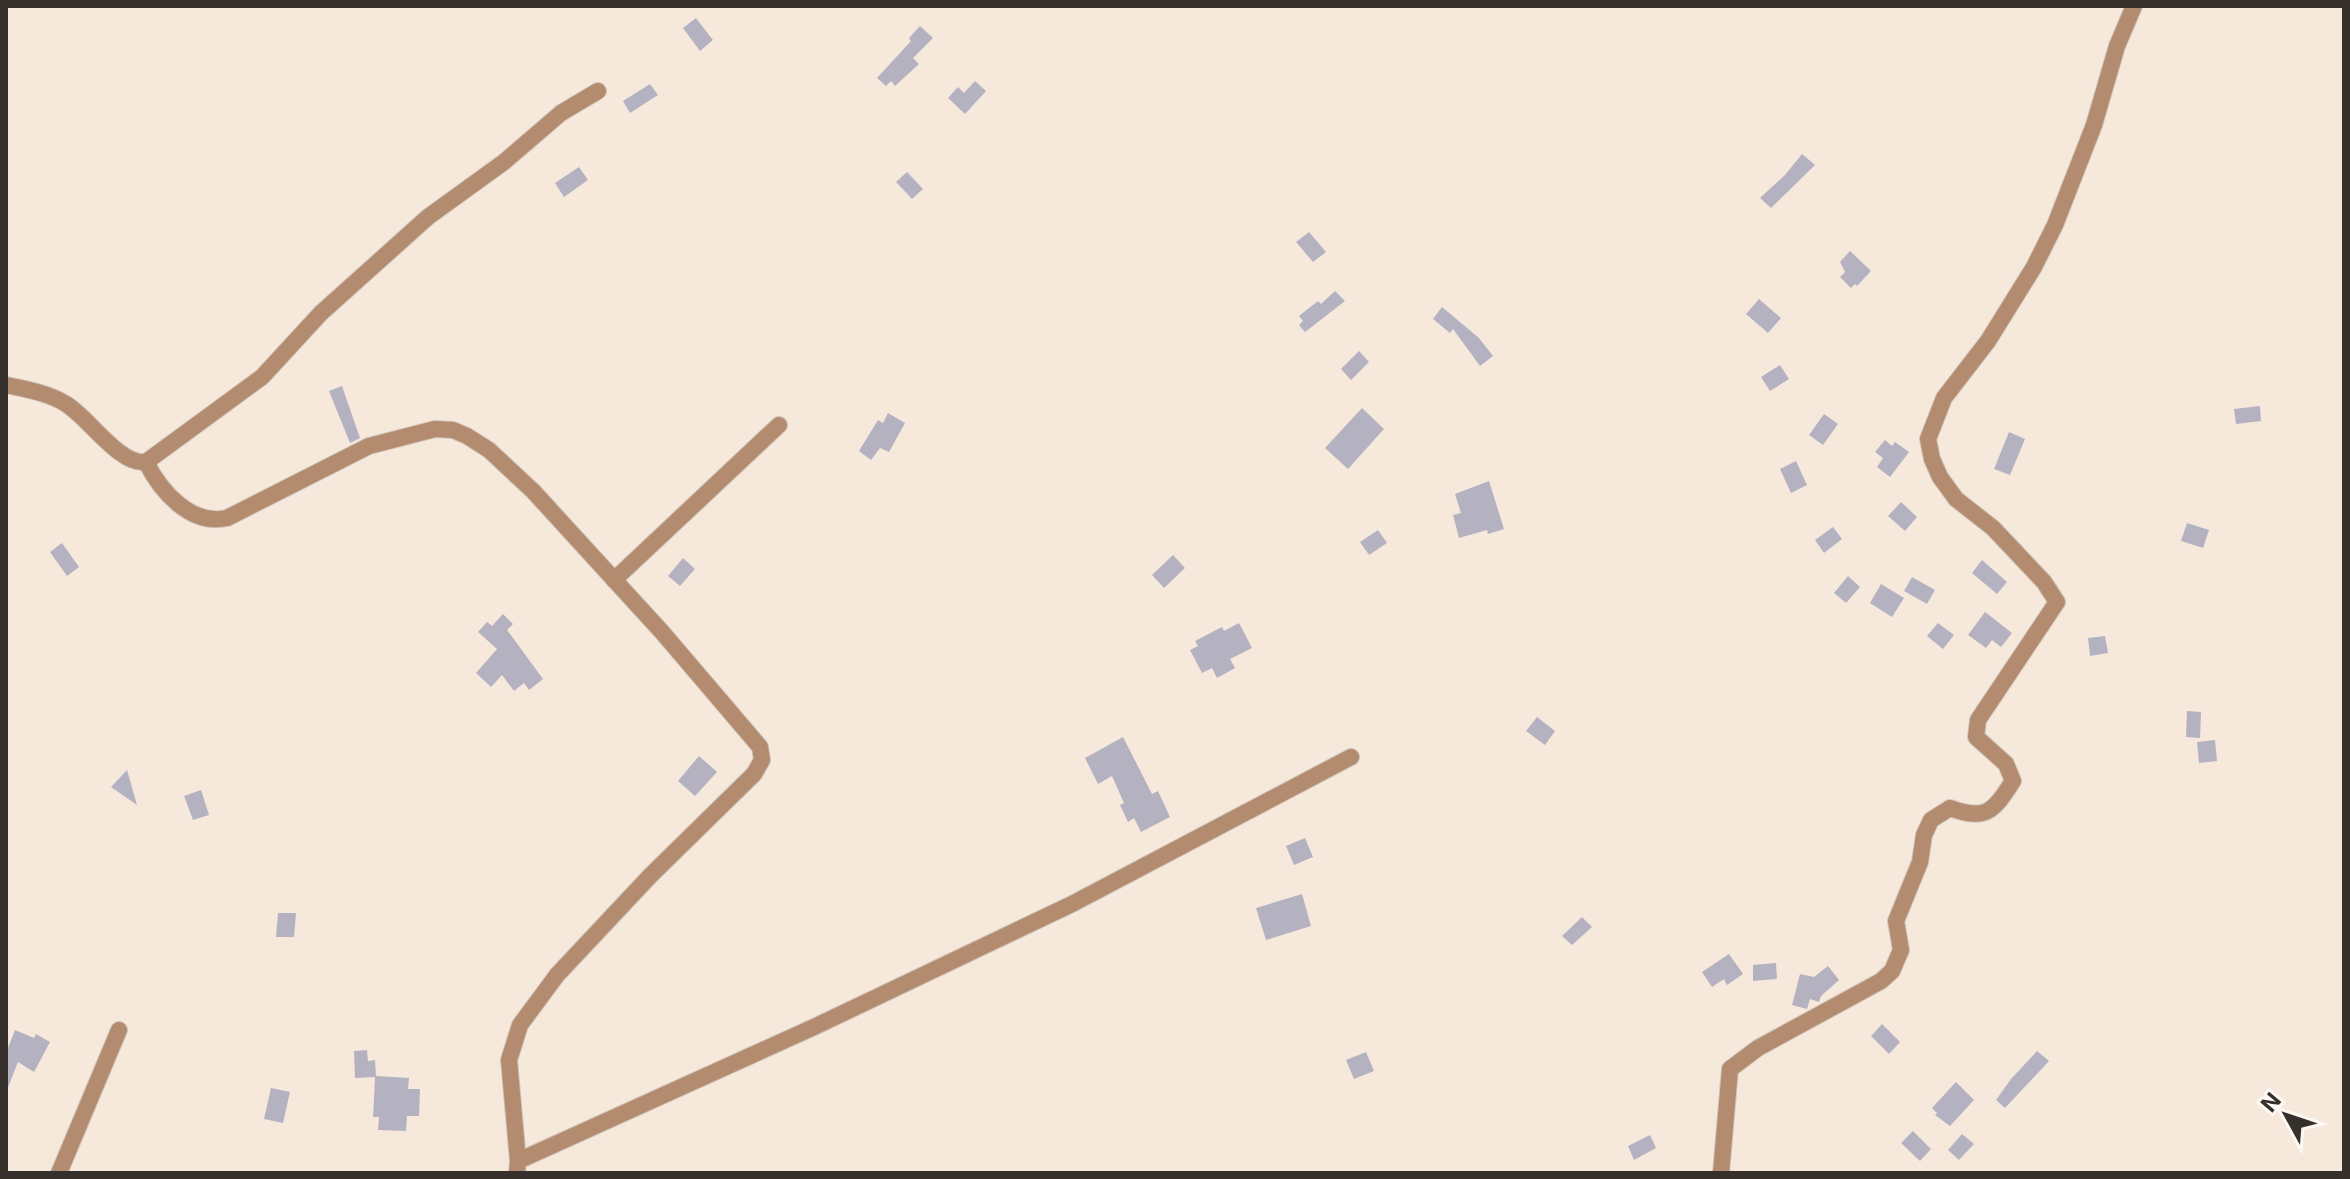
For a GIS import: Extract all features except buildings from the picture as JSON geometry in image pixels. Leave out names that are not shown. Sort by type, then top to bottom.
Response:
[{"type":"street","points":[[1721,1173],[1730,1069],[1758,1048],[1881,981],[1892,971],[1901,950],[1896,921],[1920,862],[1924,835],[1931,820],[1950,808],[1973,816],[1996,809],[2013,781],[2006,764],[1976,737],[1978,720],[2057,602],[2044,582],[1993,528],[1956,499],[1940,477],[1928,439],[1944,398],[1988,341],[2034,267],[2055,225],[2094,125],[2117,46],[2134,6]]},
{"type":"street","points":[[6,385],[63,402],[124,455],[139,463],[146,462],[262,377],[321,313],[428,217],[504,162],[561,113],[598,91]]},
{"type":"street","points":[[614,580],[779,425]]},
{"type":"street","points":[[146,462],[159,482],[187,511],[207,520],[216,520],[227,518],[369,446],[426,431],[453,430],[489,450],[508,466],[614,580],[760,747],[762,760],[749,780],[650,876],[557,975],[520,1025],[509,1060],[518,1167],[1072,904],[1351,757]]},
{"type":"street","points":[[59,1173],[119,1030]]}]
